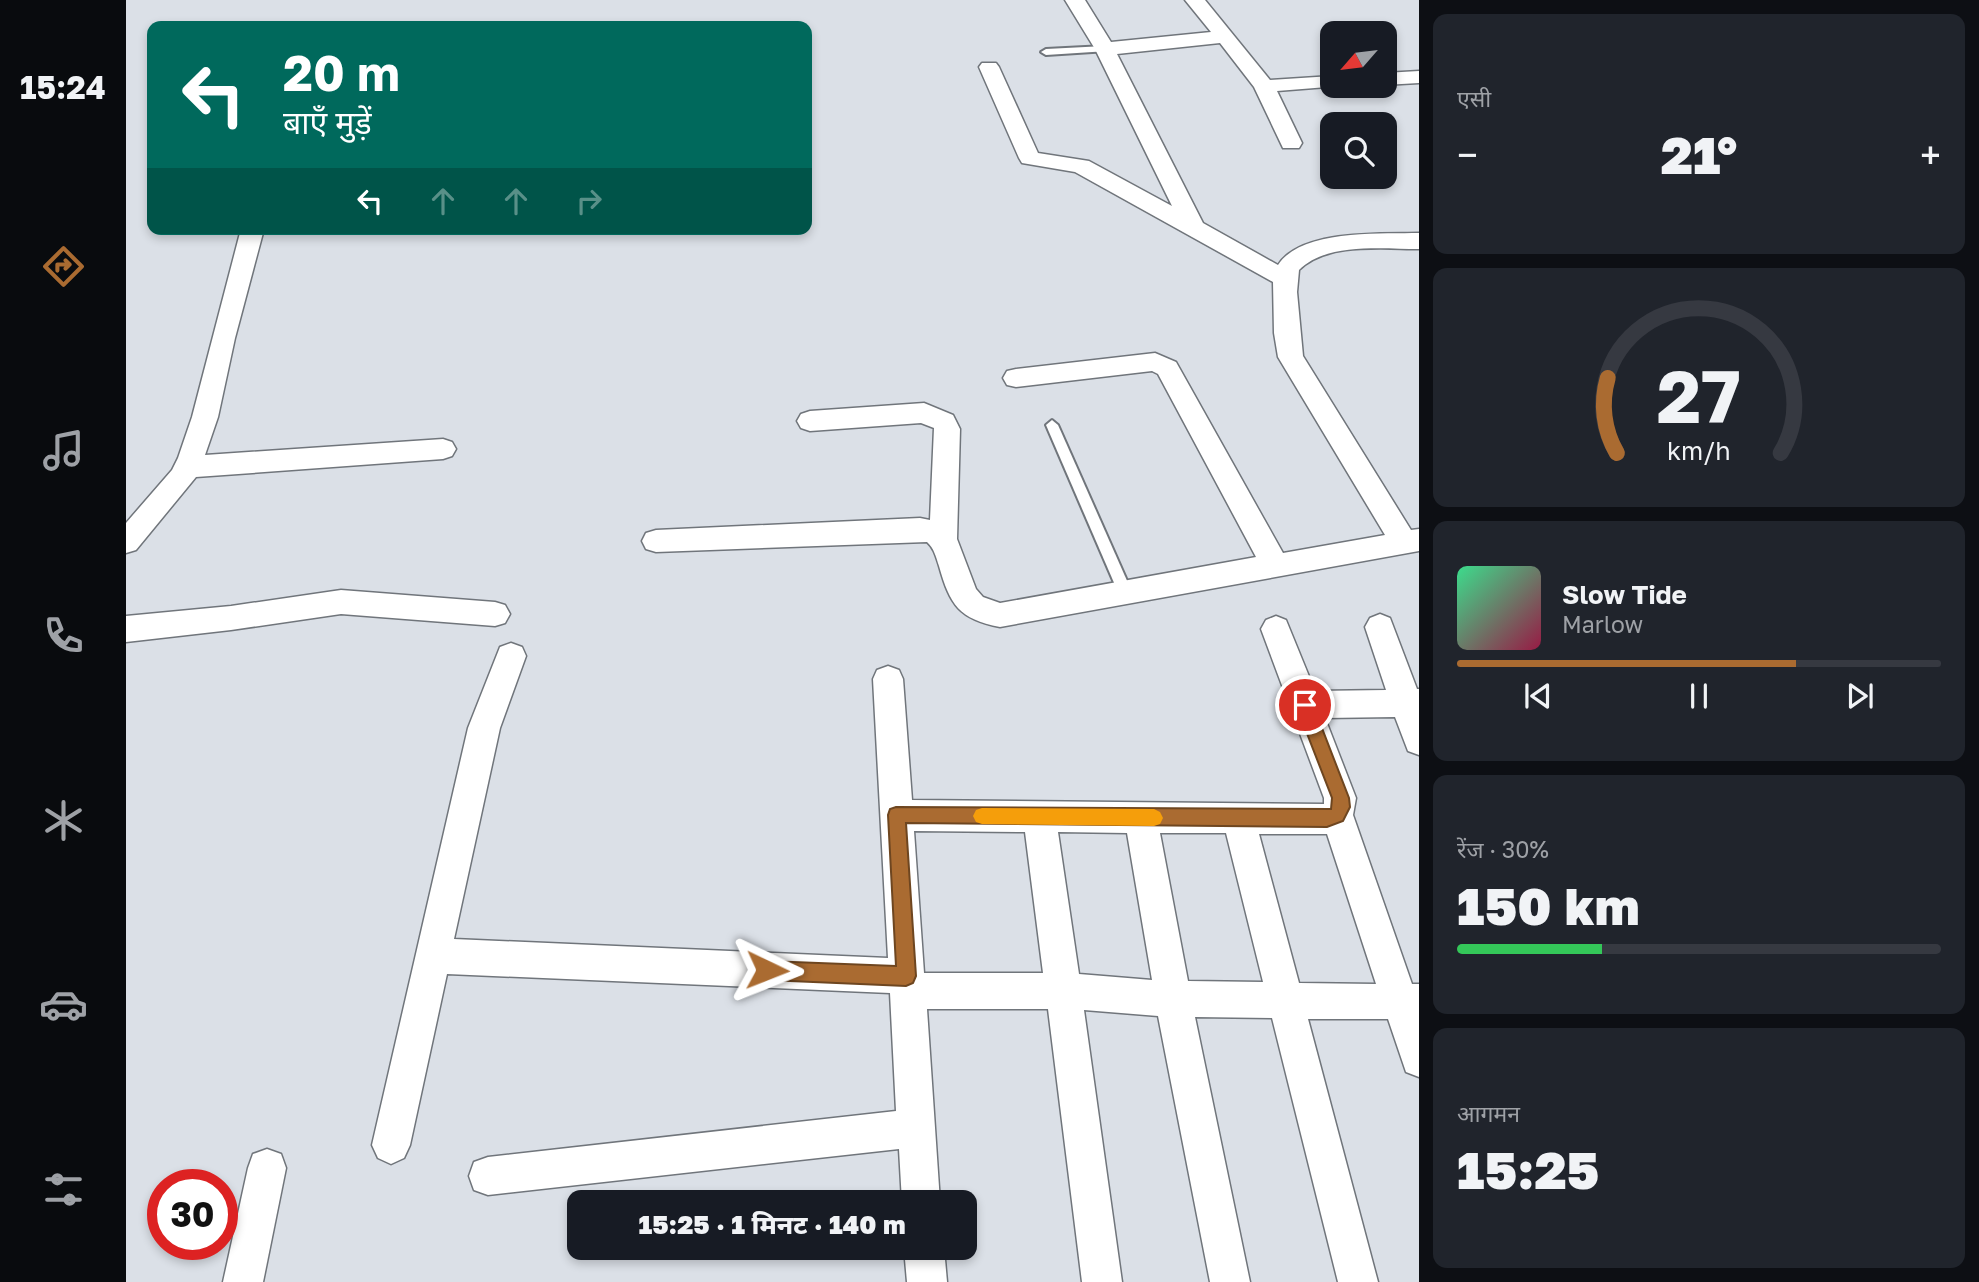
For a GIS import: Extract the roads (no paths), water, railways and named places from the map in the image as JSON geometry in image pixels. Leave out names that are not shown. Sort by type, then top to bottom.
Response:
[{"type":"street","points":[[1075,0],[1105,49],[1193,227]]},
{"type":"street","points":[[1195,0],[1264,86],[1291,143]]},
{"type":"street","points":[[1105,49],[1225,37]]},
{"type":"street","points":[[989,67],[1030,159],[1075,164],[1284,278]]},
{"type":"street","points":[[1397,78],[1419,77]]},
{"type":"street","points":[[1264,86],[1320,83]]},
{"type":"street","points":[[126,542],[174,487],[187,467],[205,417],[251,235]]},
{"type":"street","points":[[810,421],[924,414],[944,422],[947,429],[943,539],[967,603],[982,613],[1000,615],[1411,541],[1291,357],[1287,346],[1284,278],[1290,264],[1307,253],[1330,246],[1419,241]]},
{"type":"street","points":[[1016,378],[1162,363],[1275,565]]},
{"type":"street","points":[[187,467],[443,449]]},
{"type":"street","points":[[656,541],[920,529],[935,532],[943,539]]},
{"type":"street","points":[[126,629],[231,618],[341,602],[495,614]]},
{"type":"street","points":[[1380,626],[1412,704],[1419,741]]},
{"type":"street","points":[[896,815],[1327,819],[1337,815],[1341,807],[1340,798],[1276,629]]},
{"type":"street","points":[[391,1144],[484,728],[511,656]]},
{"type":"street","points":[[888,680],[920,1190]]},
{"type":"street","points":[[1305,705],[1412,704]]},
{"type":"street","points":[[1337,815],[1410,1002],[1419,1059]]},
{"type":"street","points":[[1040,817],[1102,1282]]},
{"type":"street","points":[[1141,818],[1173,999],[1230,1282]]},
{"type":"street","points":[[1239,819],[1358,1282]]},
{"type":"street","points":[[433,956],[1173,999],[1410,1002]]},
{"type":"street","points":[[488,1176],[915,1128]]},
{"type":"street","points":[[243,1282],[267,1168]]},
{"type":"street","points":[[925,1260],[927,1282]]},
{"type":"lane","points":[[1046,52],[1105,49]]},
{"type":"lane","points":[[1052,425],[1125,592]]}]
